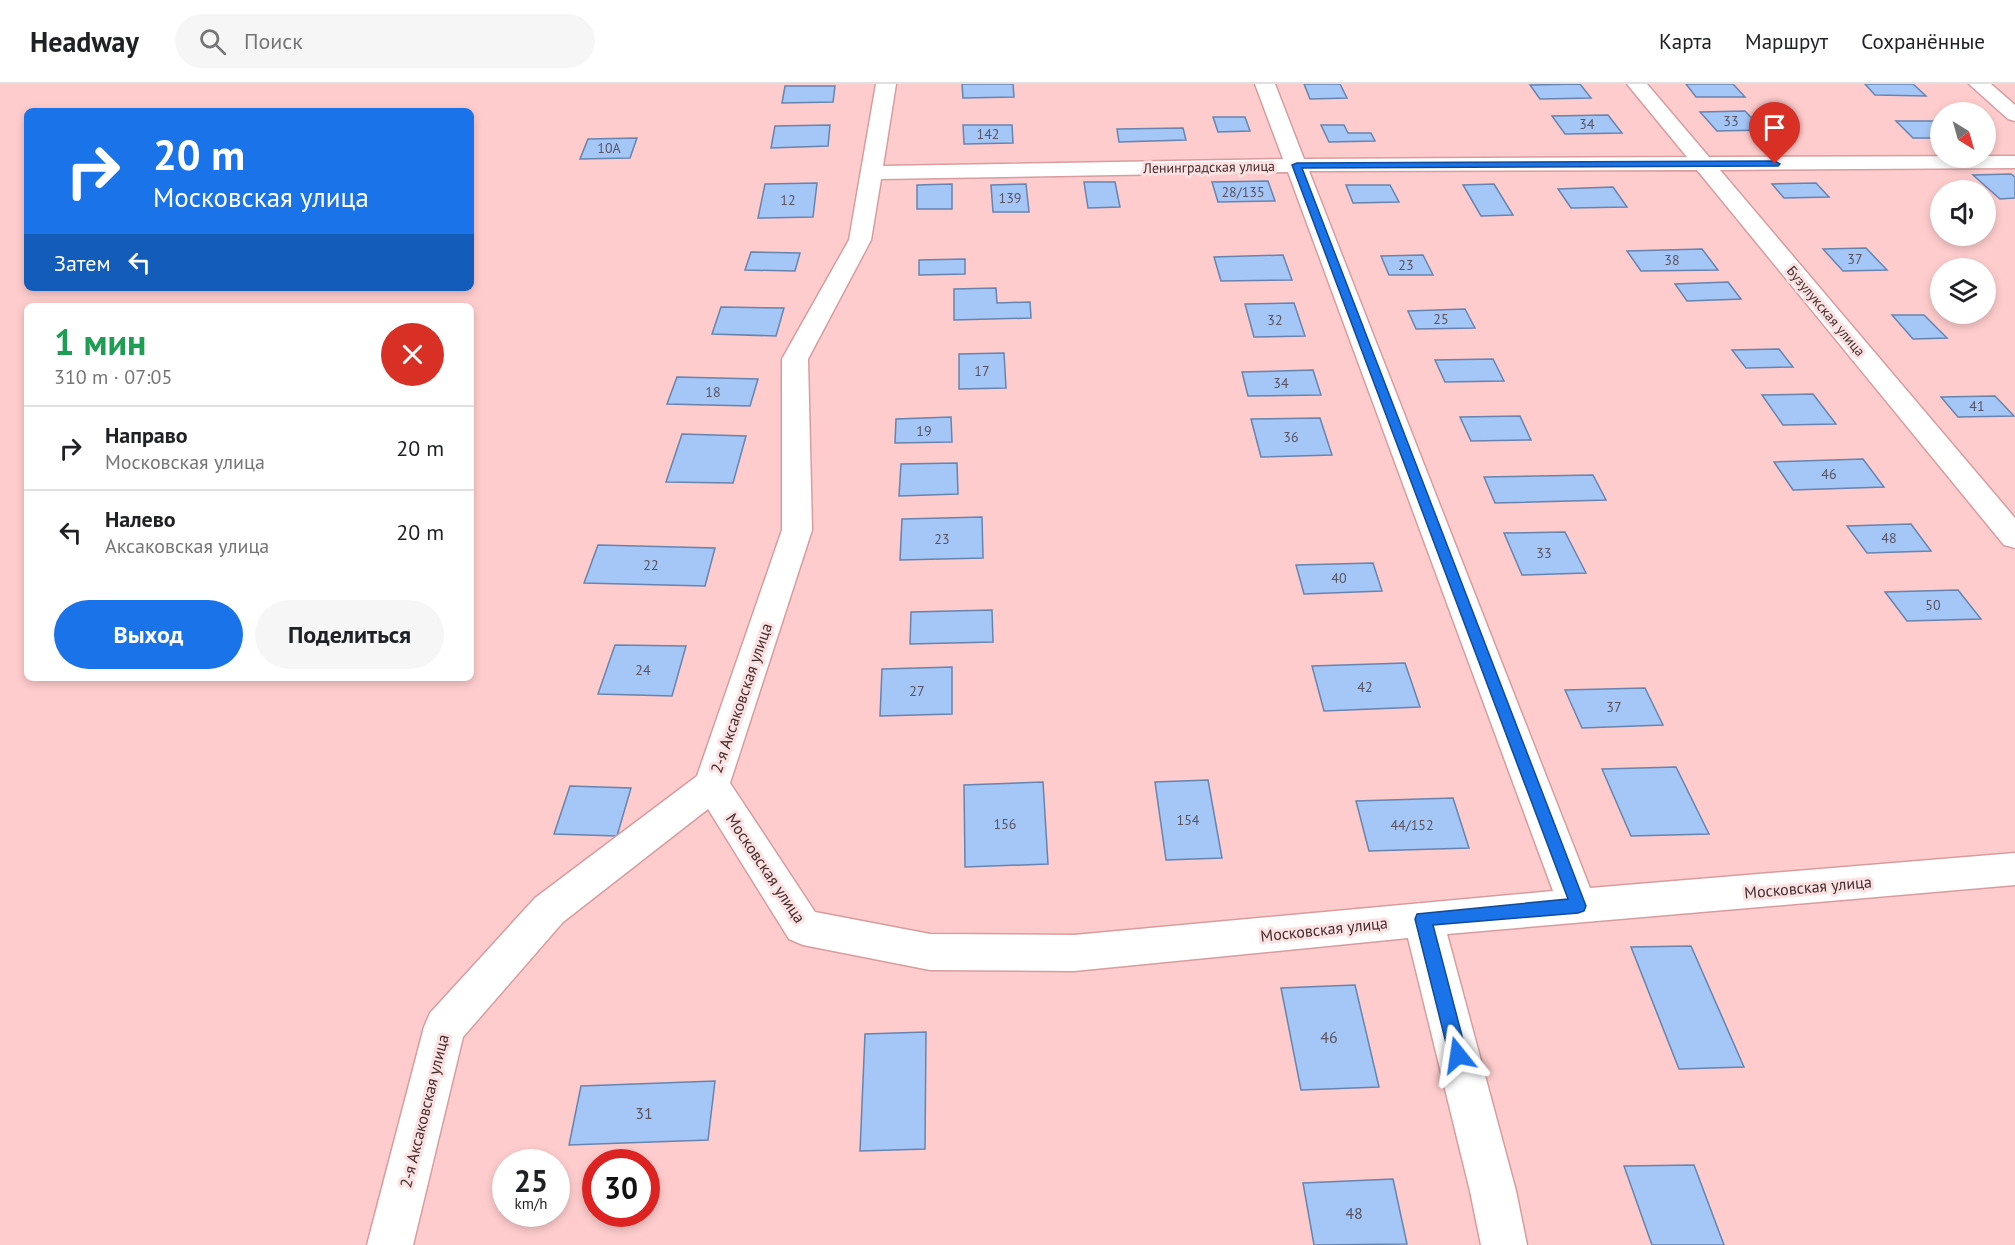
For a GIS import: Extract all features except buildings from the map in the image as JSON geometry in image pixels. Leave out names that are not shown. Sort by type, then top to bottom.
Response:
[{"type":"street","name":"2-я Аксаковская улица","points":[[390,1245],[445,1027],[549,910],[712,785],[797,530],[795,359],[860,240],[886,84]]},
{"type":"street","points":[[1265,84],[1578,906]]},
{"type":"street","name":"Бузулукская улица","points":[[1637,84],[2015,538]]},
{"type":"street","points":[[1980,84],[2015,116]]},
{"type":"street","name":"Ленинградская улица","points":[[872,173],[1297,165],[2015,162]]},
{"type":"street","name":"Московская улица","points":[[712,785],[803,927],[930,952],[1074,953],[1423,919],[2015,870]]},
{"type":"street","points":[[1423,919],[1493,1191],[1504,1245]]},
{"type":"route","points":[[1458,1055],[1423,919],[1578,906],[1297,165],[1775,164]]}]
